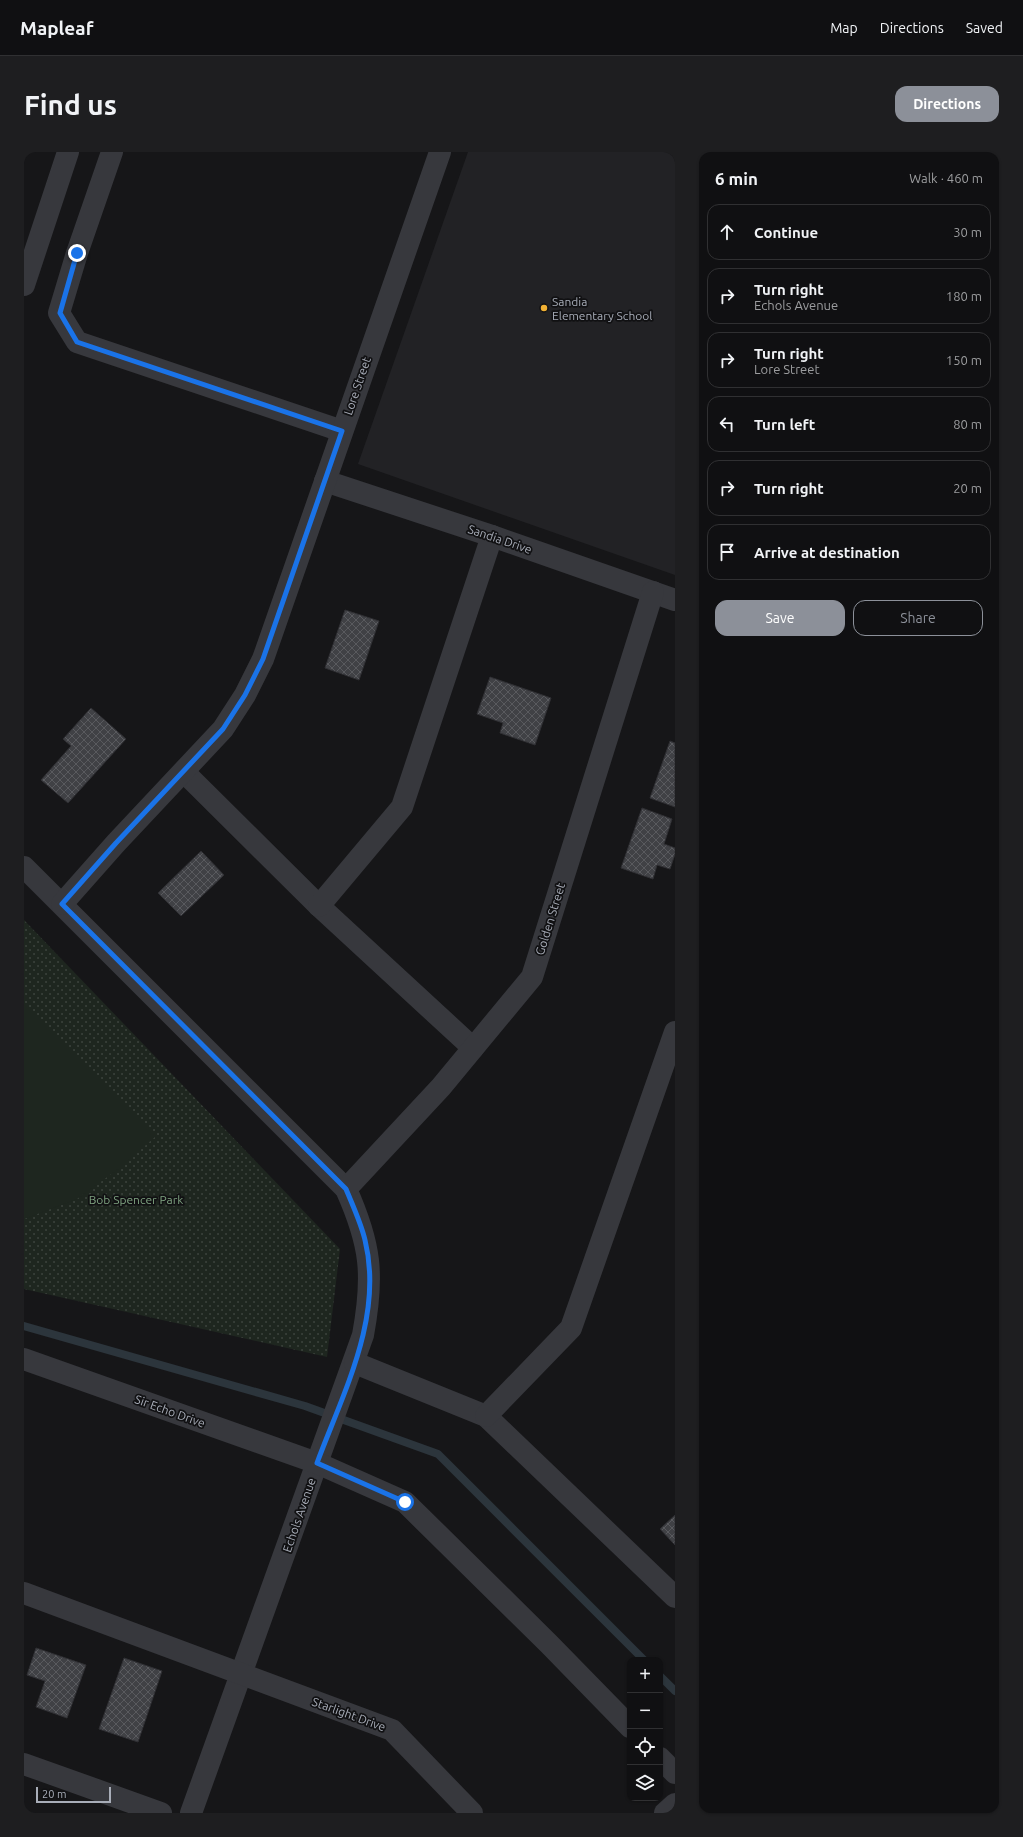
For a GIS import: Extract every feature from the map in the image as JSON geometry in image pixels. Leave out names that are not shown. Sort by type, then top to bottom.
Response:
[{"type":"street","points":[[24,284],[68,152]]},
{"type":"street","points":[[112,152],[77,253],[60,313],[77,342],[342,431]]},
{"type":"street","name":"Lore Street","points":[[62,904],[116,843],[223,729],[245,695],[263,659],[440,152]]},
{"type":"street","name":"Sandia Drive","points":[[325,481],[492,536],[675,600]]},
{"type":"street","points":[[319,906],[402,807],[492,536]]},
{"type":"street","name":"Golden Street","points":[[346,1189],[441,1087],[532,977],[653,592]]},
{"type":"street","points":[[184,772],[319,906],[473,1048]]},
{"type":"street","name":"Echols Avenue","points":[[24,867],[346,1189],[357,1215],[365,1241],[370,1275],[368,1306],[365,1328],[353,1368],[317,1463],[191,1813]]},
{"type":"street","points":[[486,1416],[571,1328],[675,1032]]},
{"type":"street","name":"Sir Echo Drive","points":[[24,1359],[317,1463],[405,1502],[549,1644],[627,1724]]},
{"type":"street","points":[[353,1368],[486,1416],[675,1597]]},
{"type":"street","name":"Starlight Drive","points":[[24,1594],[392,1730],[472,1813]]},
{"type":"street","points":[[663,1761],[675,1774]]},
{"type":"street","points":[[24,1764],[161,1813]]},
{"type":"street","points":[[665,1813],[675,1804]]},
{"type":"shaded area","name":"Sandia Elementary School","points":[[468,152],[675,152],[675,575],[358,464]]},
{"type":"green space","name":"Bob Spencer Park","points":[[24,920],[340,1249],[327,1357],[24,1289]]},
{"type":"green space","points":[[24,1005],[156,1136],[121,1167],[77,1199],[24,1219]]},
{"type":"building","points":[[345,610],[379,621],[359,680],[325,668]]},
{"type":"building","points":[[490,677],[551,698],[535,745],[500,733],[503,723],[477,714]]},
{"type":"building","points":[[91,708],[126,739],[68,803],[41,780],[71,746],[63,739]]},
{"type":"building","points":[[670,741],[675,743],[675,807],[650,798]]},
{"type":"building","points":[[642,808],[672,819],[664,844],[675,848],[675,854],[670,869],[657,865],[653,879],[621,868]]},
{"type":"building","points":[[201,851],[224,875],[181,916],[158,893]]},
{"type":"building","points":[[675,1515],[675,1545],[660,1529]]},
{"type":"building","points":[[36,1648],[86,1665],[67,1718],[36,1707],[45,1681],[27,1675]]},
{"type":"building","points":[[124,1658],[162,1671],[138,1742],[99,1729]]},
{"type":"waterway","points":[[24,1326],[305,1406],[438,1454],[641,1657]]},
{"type":"waterway","points":[[663,1679],[675,1691]]},
{"type":"place","name":"Sandia Elementary School","points":[[544,308]]},
{"type":"route","points":[[77,253],[60,313],[77,342],[342,431],[263,659],[245,695],[223,729],[116,843],[62,904],[346,1189],[357,1215],[365,1241],[370,1275],[368,1306],[363,1335],[355,1362],[317,1463],[405,1502]]}]
